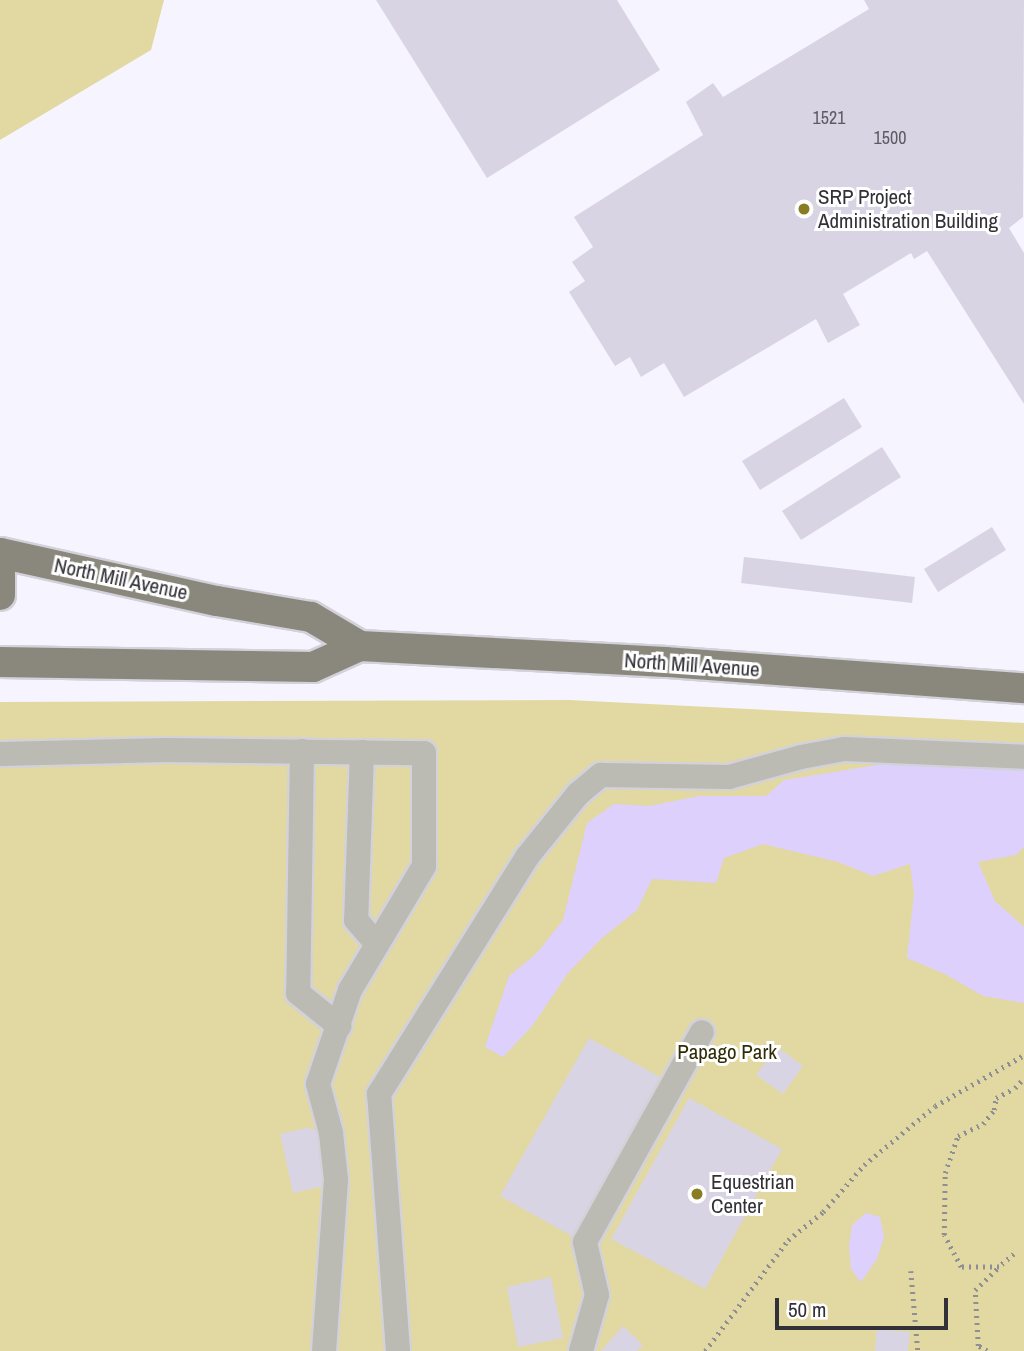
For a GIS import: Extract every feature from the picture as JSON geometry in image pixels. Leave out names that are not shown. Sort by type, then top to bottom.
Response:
[{"type":"main road","points":[[0,553],[0,595]]},
{"type":"main road","name":"North Mill Avenue","points":[[0,553],[217,601],[312,617],[360,646]]},
{"type":"main road","name":"North Mill Avenue","points":[[0,662],[313,667],[360,646],[666,662],[1024,688]]},
{"type":"lane","points":[[398,1351],[379,1094],[527,857],[578,794],[601,775],[729,777],[801,757],[844,749],[1024,757]]},
{"type":"lane","points":[[302,751],[298,992],[339,1026]]},
{"type":"lane","points":[[0,754],[302,751],[424,753],[424,866],[350,990],[318,1084],[331,1133],[335,1180],[324,1351]]},
{"type":"lane","points":[[362,752],[356,920],[377,944]]},
{"type":"lane","points":[[581,1351],[597,1295],[585,1242],[702,1032]]},
{"type":"path","points":[[705,1351],[788,1240],[823,1212],[864,1165],[935,1105],[1024,1055]]},
{"type":"path","points":[[999,1267],[961,1267],[956,1259],[944,1235],[945,1173],[958,1136],[983,1124],[994,1110],[996,1098],[1015,1088],[1024,1078]]},
{"type":"path","points":[[987,1351],[978,1346],[975,1290],[1014,1254]]},
{"type":"path","points":[[911,1271],[918,1351]]},
{"type":"green space","points":[[0,0],[164,0],[151,50],[0,140]]},
{"type":"green space","name":"Papago Park","points":[[569,700],[1024,723],[1024,1351],[0,1351],[0,702]]},
{"type":"shaded area","points":[[896,762],[1024,765],[1024,847],[1016,855],[978,862],[995,901],[1024,927],[1024,1003],[983,996],[945,974],[907,958],[914,893],[910,864],[873,876],[838,862],[763,844],[724,858],[716,883],[652,879],[637,910],[601,939],[568,973],[533,1025],[503,1057],[485,1047],[509,976],[537,953],[563,920],[587,823],[614,804],[649,806],[699,796],[766,796],[784,780]]},
{"type":"shaded area","points":[[866,1213],[880,1217],[884,1237],[877,1259],[861,1282],[851,1269],[849,1246],[852,1225]]},
{"type":"building","points":[[376,0],[617,0],[660,70],[487,178]]},
{"type":"building","name":"SRP Project Administration Building","points":[[864,0],[1024,0],[1023,217],[1009,228],[1024,253],[1024,404],[927,251],[914,259],[911,253],[843,294],[860,325],[828,343],[816,319],[684,397],[664,363],[641,377],[630,357],[615,366],[569,292],[585,281],[572,262],[593,247],[574,217],[703,135],[686,102],[713,83],[723,97],[869,9]]},
{"type":"building","points":[[844,398],[862,427],[760,490],[742,461]]},
{"type":"building","points":[[882,447],[901,477],[801,540],[782,511]]},
{"type":"building","points":[[992,527],[1006,550],[938,592],[924,569]]},
{"type":"building","points":[[744,557],[915,577],[912,603],[741,583]]},
{"type":"building","points":[[589,1038],[660,1077],[572,1236],[500,1196]]},
{"type":"building","points":[[776,1046],[803,1066],[783,1094],[756,1075]]},
{"type":"building","name":"Equestrian Center","points":[[689,1098],[782,1149],[705,1289],[611,1239]]},
{"type":"building","points":[[311,1127],[311,1130],[316,1129],[328,1181],[323,1182],[324,1186],[293,1193],[280,1134]]},
{"type":"building","points":[[551,1277],[563,1338],[518,1347],[507,1287]]},
{"type":"building","points":[[623,1326],[643,1345],[637,1351],[601,1351]]},
{"type":"building","points":[[877,1329],[910,1332],[908,1351],[875,1351]]},
{"type":"place","name":"SRP Project Administration Building","points":[[804,209]]},
{"type":"place","name":"Equestrian Center","points":[[697,1194]]}]
